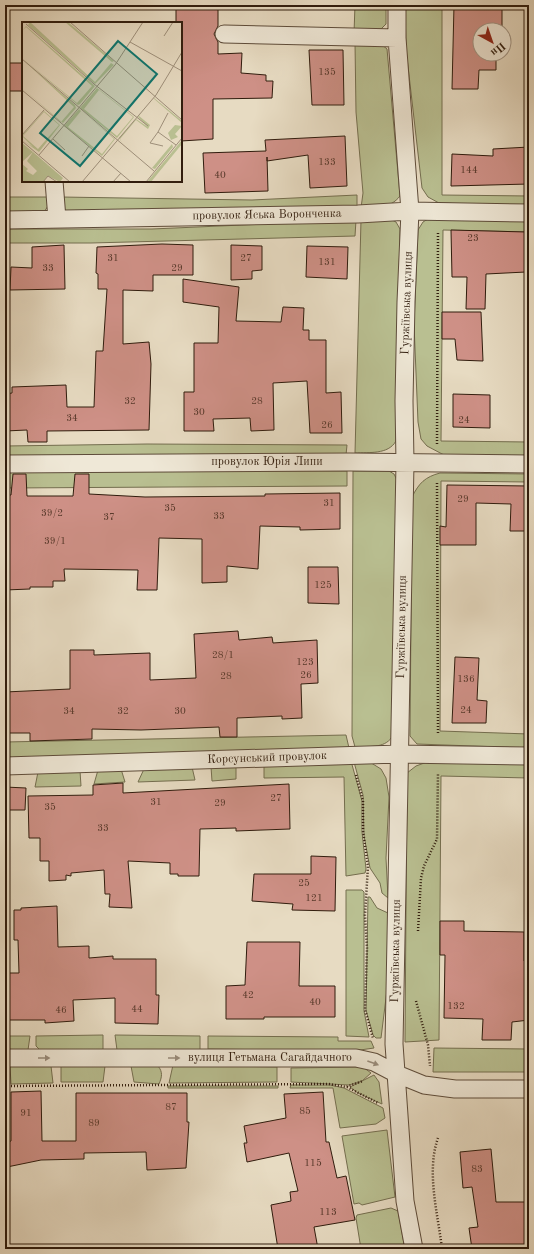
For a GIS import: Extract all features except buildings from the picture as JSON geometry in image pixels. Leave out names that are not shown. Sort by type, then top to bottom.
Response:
[{"type":"street","name":"Гуржіївська вулиця","points":[[397,5],[397,38],[410,210],[406,309],[405,463],[394,1044],[405,1200],[414,1249]]},
{"type":"street","points":[[224,34],[397,38]]},
{"type":"street","points":[[54,182],[57,219]]},
{"type":"street","name":"провулок Яська Воронченка","points":[[5,220],[350,214],[410,210],[529,213]]},
{"type":"street","name":"провулок Юрія Липи","points":[[5,464],[350,462],[529,464]]},
{"type":"street","name":"Корсунський провулок","points":[[5,766],[399,754],[529,756]]},
{"type":"street","name":"вулиця Гетьмана Сагайдачного","points":[[5,1058],[356,1058],[374,1062],[397,1074],[424,1085],[455,1089],[529,1089]]},
{"type":"path","points":[[418,938],[421,878],[424,866],[437,839],[438,754]]},
{"type":"path","points":[[354,768],[363,801],[363,831],[368,866],[365,915],[367,948],[365,1010],[376,1042]]},
{"type":"path","points":[[414,994],[428,1044],[430,1071]]},
{"type":"path","points":[[346,1087],[368,1077]]},
{"type":"path","points":[[5,1086],[329,1084],[346,1087],[383,1106]]},
{"type":"path","points":[[438,1138],[434,1150],[433,1168],[442,1249]]},
{"type":"green space","points":[[355,5],[386,5],[386,24],[381,29],[354,33]]},
{"type":"green space","points":[[405,5],[442,5],[442,195],[529,196],[529,206],[439,203],[428,197],[422,188],[406,49]]},
{"type":"green space","points":[[355,43],[381,44],[387,49],[400,196],[392,203],[377,207],[361,208],[363,193],[356,112]]},
{"type":"green space","points":[[357,195],[357,209],[64,211],[61,197],[252,200]]},
{"type":"green space","points":[[5,197],[48,197],[48,206],[44,212],[5,212]]},
{"type":"green space","points":[[390,219],[396,222],[400,229],[396,441],[388,449],[383,451],[355,453],[361,220]]},
{"type":"green space","points":[[428,219],[529,220],[529,232],[443,230],[441,441],[529,442],[529,457],[444,455],[427,446],[421,439],[418,422],[414,324],[418,230],[423,222]]},
{"type":"green space","points":[[356,220],[355,236],[91,243],[5,243],[5,229],[152,229]]},
{"type":"green space","points":[[147,444],[347,445],[346,455],[5,457],[5,446]]},
{"type":"green space","points":[[102,470],[347,471],[347,486],[5,488],[5,472]]},
{"type":"green space","points":[[353,471],[389,471],[394,474],[397,480],[392,737],[385,743],[370,747],[355,747],[352,736]]},
{"type":"green space","points":[[440,473],[529,474],[529,482],[441,481],[440,731],[529,734],[529,748],[417,744],[410,736],[412,497],[423,481],[430,476]]},
{"type":"green space","points":[[346,735],[349,748],[5,760],[5,742]]},
{"type":"green space","points":[[351,761],[362,801],[362,832],[366,869],[365,873],[346,876],[344,777],[264,778],[264,765]]},
{"type":"green space","points":[[368,761],[381,769],[386,778],[389,797],[386,858],[388,898],[382,893],[380,883],[370,868],[364,836],[363,795],[354,762]]},
{"type":"green space","points":[[427,762],[529,763],[529,778],[441,776],[439,1040],[405,1042],[407,773],[416,766]]},
{"type":"green space","points":[[236,766],[236,779],[212,781],[211,767]]},
{"type":"green space","points":[[192,767],[195,780],[138,782],[144,769]]},
{"type":"green space","points":[[121,769],[125,782],[94,784],[98,770]]},
{"type":"green space","points":[[80,771],[81,786],[35,787],[38,772]]},
{"type":"green space","points":[[346,890],[362,890],[364,892],[364,1011],[369,1037],[346,1036]]},
{"type":"green space","points":[[368,897],[370,897],[377,908],[388,913],[388,982],[381,1038],[376,1038],[373,1035],[366,1010]]},
{"type":"green space","points":[[103,1035],[103,1050],[40,1050],[36,1046],[36,1036]]},
{"type":"green space","points":[[115,1035],[200,1036],[200,1050],[117,1050]]},
{"type":"green space","points":[[5,1036],[30,1036],[28,1050],[5,1050]]},
{"type":"green space","points":[[208,1036],[338,1037],[338,1041],[371,1041],[374,1048],[353,1051],[208,1049]]},
{"type":"green space","points":[[434,1048],[529,1049],[529,1072],[433,1072]]},
{"type":"green space","points":[[173,1065],[277,1067],[277,1082],[169,1083]]},
{"type":"green space","points":[[10,1066],[51,1066],[53,1083],[11,1084]]},
{"type":"green space","points":[[61,1066],[105,1066],[103,1082],[61,1082]]},
{"type":"green space","points":[[131,1066],[158,1066],[162,1075],[159,1084],[134,1082]]},
{"type":"green space","points":[[363,1067],[371,1073],[362,1081],[349,1085],[291,1082],[291,1068]]},
{"type":"green space","points":[[374,1075],[379,1082],[382,1104],[358,1093],[350,1087]]},
{"type":"green space","points":[[291,1085],[330,1085],[344,1088],[383,1108],[385,1118],[376,1124],[340,1128],[333,1088],[290,1088]]},
{"type":"green space","points":[[168,1086],[278,1086],[278,1088],[168,1088]]},
{"type":"green space","points":[[387,1130],[395,1197],[362,1205],[359,1203],[354,1204],[342,1136]]},
{"type":"green space","points":[[391,1208],[398,1211],[405,1249],[361,1249],[356,1218],[357,1215]]}]
